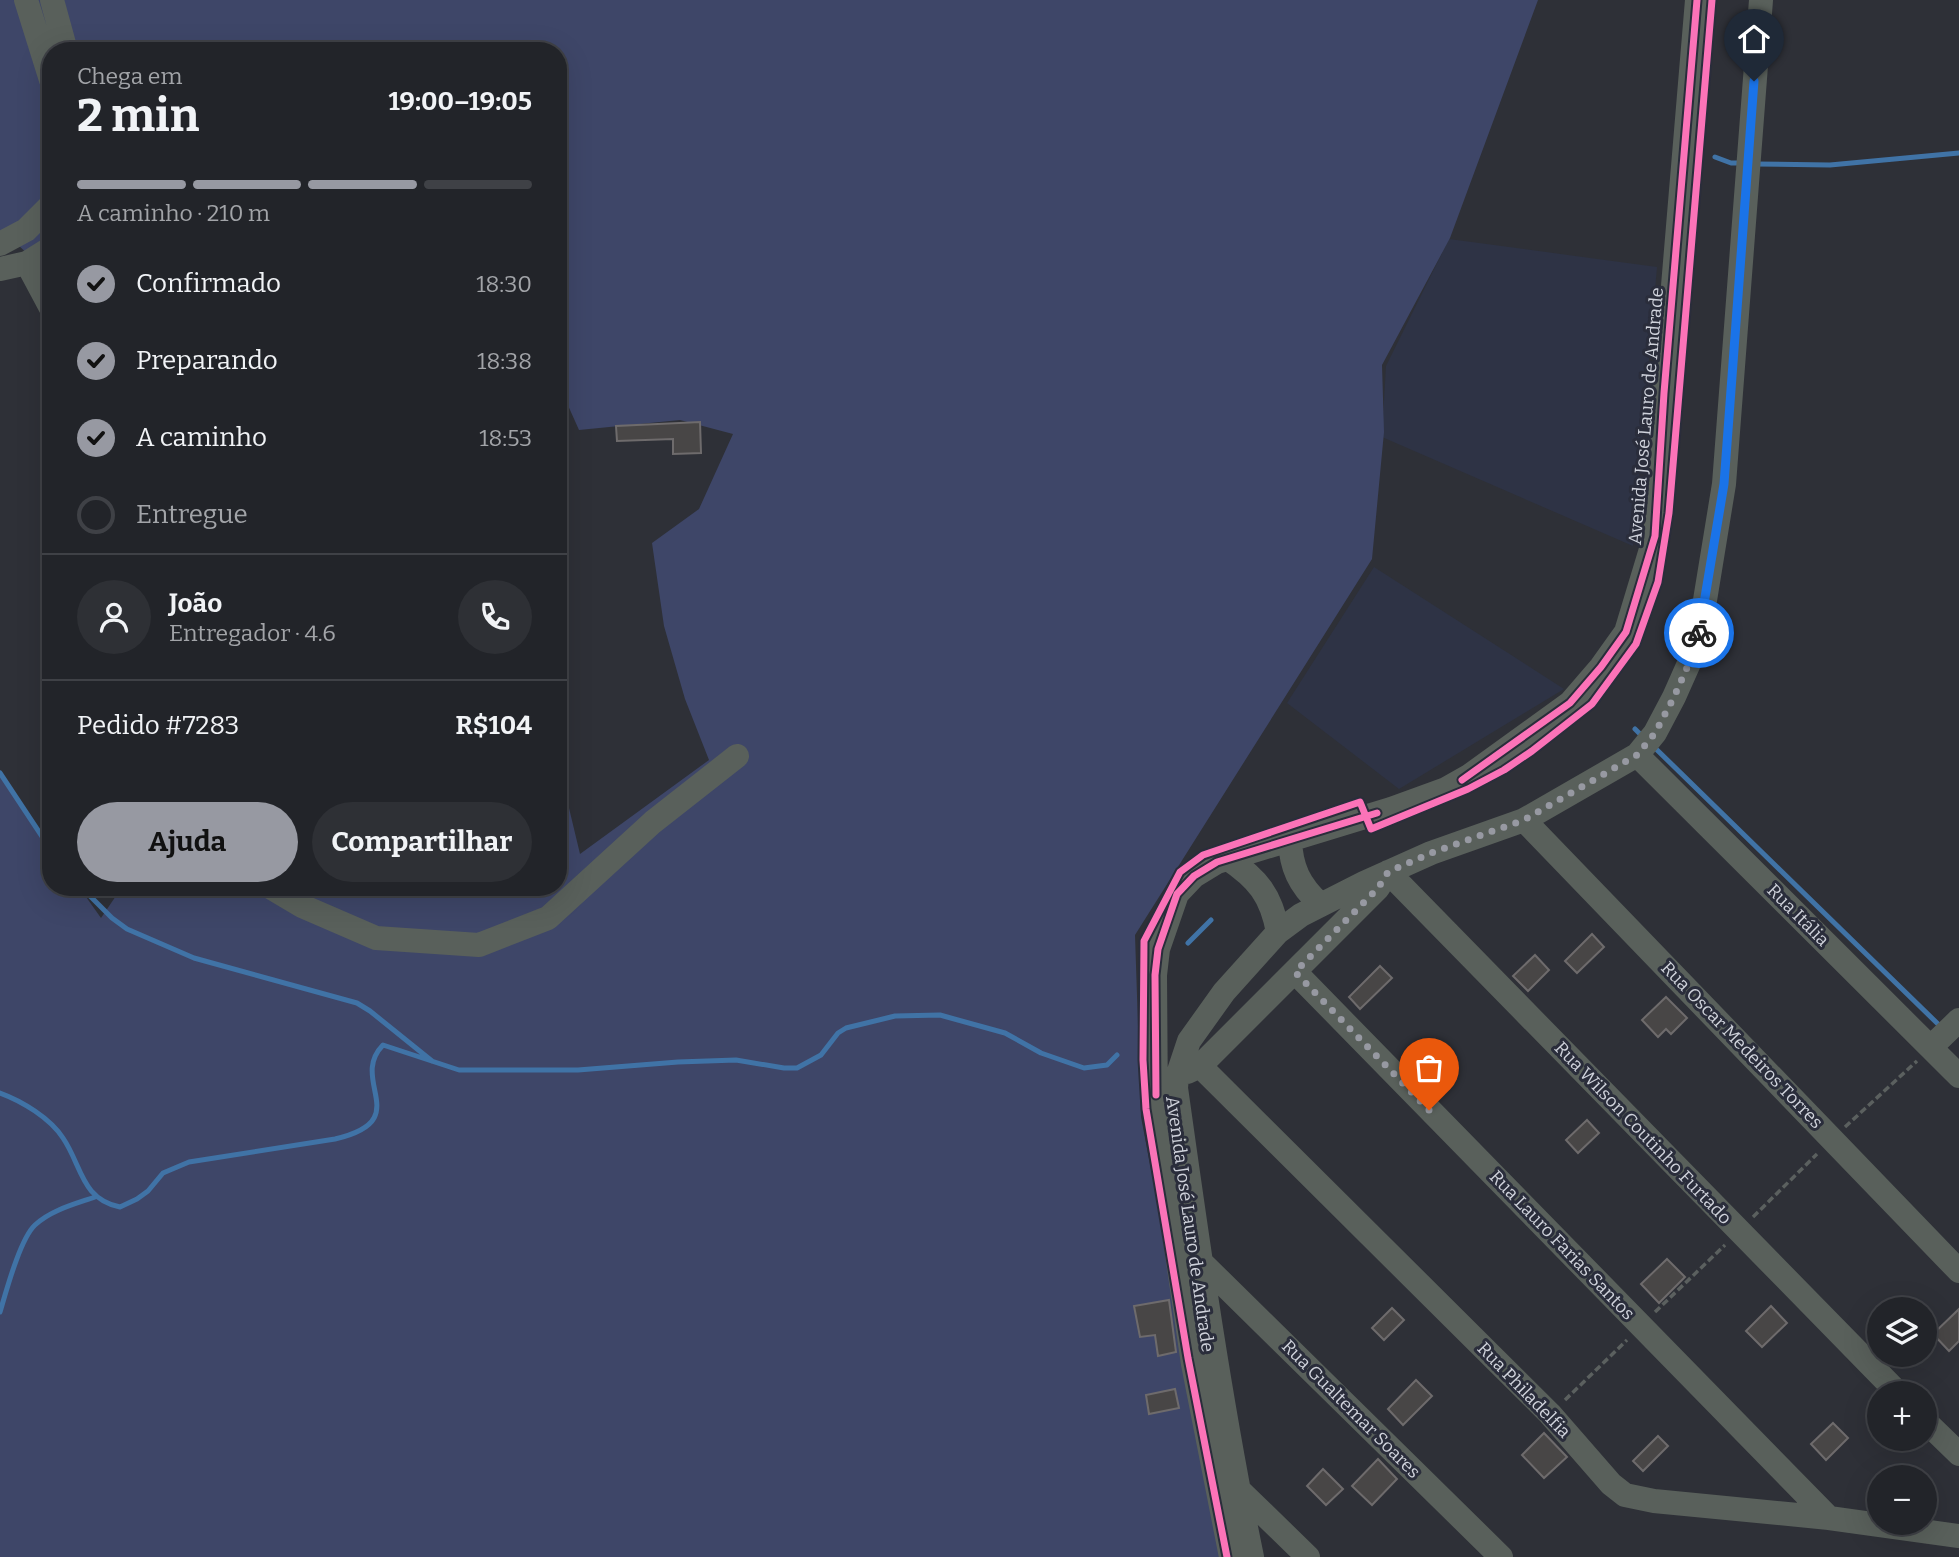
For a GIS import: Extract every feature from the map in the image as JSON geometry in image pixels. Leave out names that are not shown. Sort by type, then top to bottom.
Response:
[{"type":"street","points":[[26,0],[42,51]]},
{"type":"street","points":[[52,0],[64,42]]},
{"type":"street","name":"Avenida José Lauro de Andrade","points":[[1230,1557],[1193,1364],[1156,1110],[1155,975],[1158,949],[1177,894],[1194,876],[1217,862],[1391,809],[1446,789],[1469,776],[1570,703],[1626,632],[1655,536],[1664,393],[1697,0]]},
{"type":"street","points":[[1645,746],[1674,697],[1698,643],[1724,484],[1761,0]]},
{"type":"street","points":[[0,243],[26,230],[42,214]]},
{"type":"street","points":[[0,268],[27,263],[42,254]]},
{"type":"street","points":[[27,263],[42,291]]},
{"type":"street","name":"Avenida José Lauro de Andrade","points":[[1252,1557],[1238,1489],[1201,1262],[1176,1088],[1189,1041],[1217,1002],[1278,932],[1320,904],[1431,853],[1524,820],[1645,746]]},
{"type":"street","name":"Rua Itália","points":[[1645,746],[1959,1076]]},
{"type":"street","points":[[285,896],[376,938],[479,944],[548,918],[653,822],[737,756]]},
{"type":"street","name":"Rua Oscar Medeiros Torres","points":[[1524,820],[1959,1271]]},
{"type":"street","points":[[1290,839],[1296,876],[1306,891],[1320,904]]},
{"type":"street","points":[[1227,859],[1247,872],[1264,890],[1274,911],[1278,932]]},
{"type":"street","points":[[1177,1077],[1200,1066],[1378,888],[1388,872]]},
{"type":"street","name":"Rua Wilson Coutinho Furtado","points":[[1388,872],[1886,1381]]},
{"type":"street","name":"Rua Lauro Farias Santos","points":[[1295,972],[1829,1518]]},
{"type":"street","points":[[1931,1048],[1959,1020]]},
{"type":"street","name":"Rua Philadelfia","points":[[1200,1066],[1550,1415],[1611,1484],[1625,1495],[1654,1501],[1829,1518],[1959,1536]]},
{"type":"street","name":"Rua Gualtemar Soares","points":[[1201,1262],[1501,1557]]},
{"type":"street","points":[[1937,1433],[1959,1454]]},
{"type":"street","points":[[1238,1489],[1308,1557]]},
{"type":"shaded area","points":[[0,0],[1538,0],[1450,238],[1382,365],[1384,432],[1372,559],[1135,935],[1141,1117],[1225,1557],[0,1557],[0,773],[42,833],[42,896],[85,896],[101,918],[116,896],[567,896],[567,804],[580,854],[709,760],[685,699],[664,626],[652,543],[699,509],[733,434],[680,420],[579,430],[567,403],[567,42],[42,42],[42,268],[16,243],[0,236]]},
{"type":"shaded area","points":[[1449,239],[1657,267],[1633,546],[1382,437],[1386,366]]},
{"type":"shaded area","points":[[1374,567],[1564,689],[1399,789],[1287,703]]},
{"type":"building","points":[[700,422],[701,453],[673,454],[673,439],[617,441],[616,426]]},
{"type":"building","points":[[1592,934],[1604,947],[1577,973],[1565,961]]},
{"type":"building","points":[[1535,955],[1549,970],[1528,991],[1513,976]]},
{"type":"building","points":[[1380,966],[1392,978],[1360,1009],[1349,997]]},
{"type":"building","points":[[1666,997],[1687,1018],[1671,1034],[1666,1029],[1658,1037],[1642,1020]]},
{"type":"building","points":[[1587,1120],[1599,1133],[1578,1153],[1566,1140]]},
{"type":"building","points":[[1667,1259],[1685,1277],[1659,1303],[1641,1284]]},
{"type":"building","points":[[1169,1300],[1176,1352],[1158,1356],[1155,1335],[1140,1337],[1134,1306]]},
{"type":"building","points":[[1771,1306],[1787,1323],[1762,1347],[1746,1331]]},
{"type":"building","points":[[1392,1308],[1404,1320],[1384,1340],[1372,1328]]},
{"type":"building","points":[[1959,1309],[1959,1341],[1949,1351],[1937,1338],[1937,1330]]},
{"type":"building","points":[[1416,1380],[1432,1396],[1403,1425],[1388,1409]]},
{"type":"building","points":[[1175,1389],[1179,1408],[1149,1414],[1146,1395]]},
{"type":"building","points":[[1833,1423],[1848,1438],[1826,1460],[1811,1444]]},
{"type":"building","points":[[1544,1433],[1567,1457],[1544,1478],[1522,1455]]},
{"type":"building","points":[[1658,1436],[1668,1446],[1643,1471],[1633,1461]]},
{"type":"building","points":[[1378,1459],[1397,1479],[1372,1505],[1352,1486]]},
{"type":"building","points":[[1323,1469],[1343,1489],[1326,1505],[1307,1486]]},
{"type":"waterway","points":[[1756,164],[1830,165],[1959,153]]},
{"type":"waterway","points":[[1715,157],[1731,163],[1743,163]]},
{"type":"waterway","points":[[1635,729],[1643,737]]},
{"type":"waterway","points":[[1653,746],[1939,1025]]},
{"type":"waterway","points":[[0,773],[42,836]]},
{"type":"waterway","points":[[90,896],[127,929],[194,958],[357,1003],[432,1061]]},
{"type":"waterway","points":[[1188,943],[1211,920]]},
{"type":"waterway","points":[[0,1093],[26,1105],[51,1124],[63,1138],[90,1189],[97,1197],[120,1207],[148,1191],[163,1173],[189,1162],[335,1139],[359,1131],[372,1121],[377,1110],[372,1072],[374,1059],[383,1045],[459,1070],[578,1070],[736,1060],[797,1068],[821,1055],[838,1033],[846,1028],[895,1016],[940,1015],[1005,1033],[1041,1053],[1084,1068],[1107,1065],[1117,1055]]},
{"type":"waterway","points":[[0,1312],[19,1253],[29,1232],[41,1220],[56,1211],[95,1197]]},
{"type":"cycle path","points":[[1462,780],[1570,703],[1601,667],[1626,632],[1655,536],[1664,393],[1697,0]]},
{"type":"cycle path","points":[[1227,1557],[1188,1358],[1146,1109],[1143,1060],[1144,941],[1180,872],[1203,855],[1360,802],[1371,829],[1468,789],[1532,751],[1592,704],[1636,644],[1658,582],[1669,513],[1712,0]]},
{"type":"cycle path","points":[[1156,1095],[1155,975],[1158,949],[1177,894],[1194,876],[1217,862],[1377,813]]},
{"type":"way so far","points":[[1429,1110],[1295,972],[1378,888],[1388,872],[1431,853],[1524,820],[1637,755],[1655,733],[1674,697],[1698,643],[1699,633]]},
{"type":"route","points":[[1699,633],[1724,484],[1754,81]]}]
